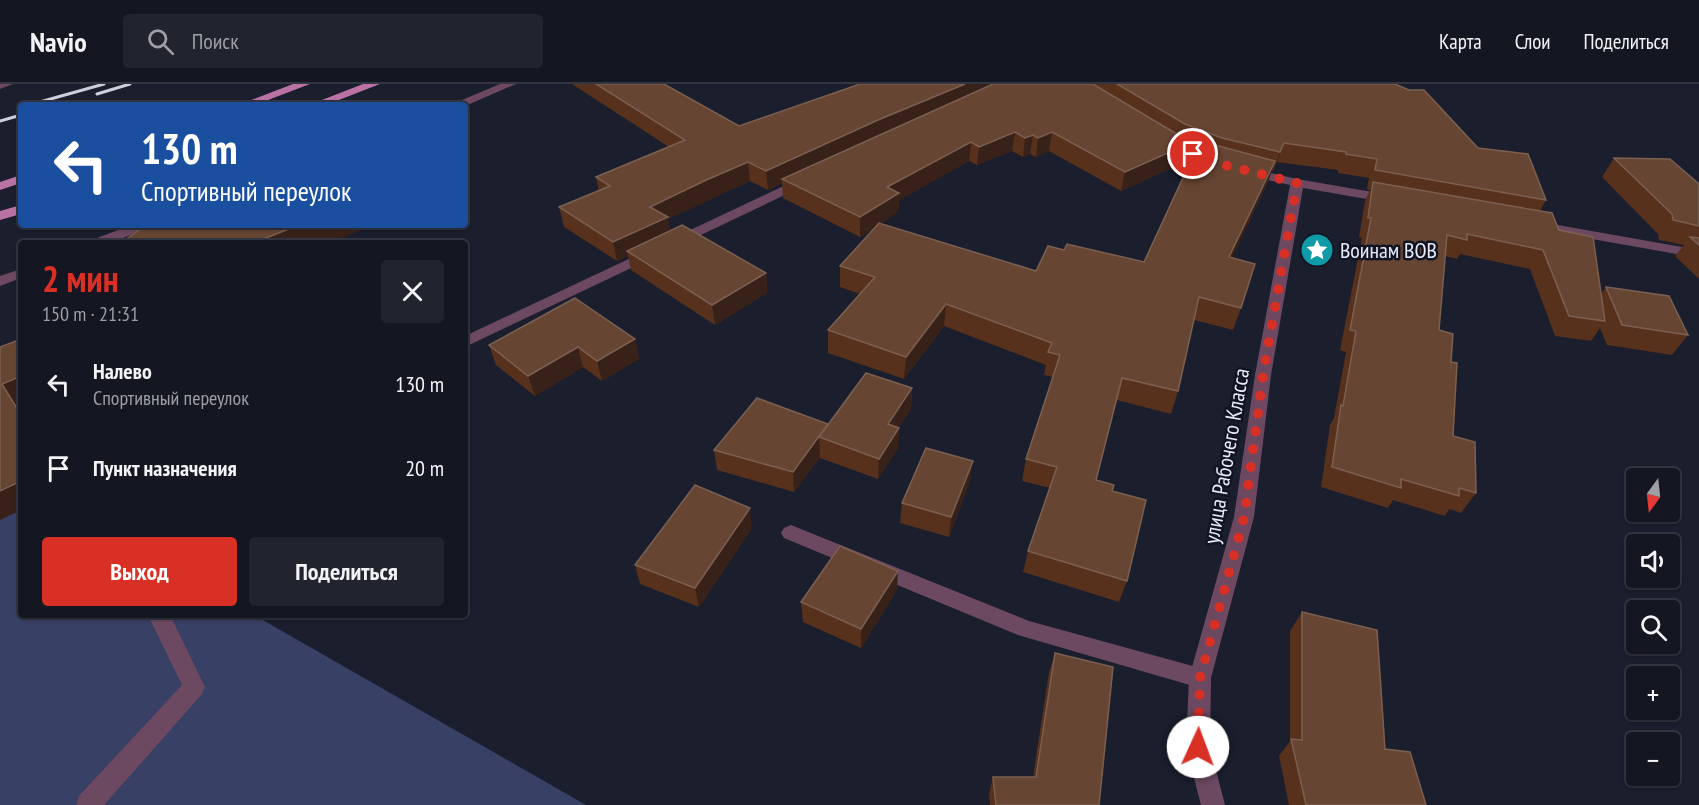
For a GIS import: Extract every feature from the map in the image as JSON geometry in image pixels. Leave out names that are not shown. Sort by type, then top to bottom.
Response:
[{"type":"main road","points":[[253,102],[304,84]]},
{"type":"main road","points":[[323,102],[374,84]]},
{"type":"main road","points":[[0,186],[18,180]]},
{"type":"main road","points":[[0,216],[18,209]]},
{"type":"street","points":[[0,86],[7,84]]},
{"type":"street","points":[[464,102],[510,84]]},
{"type":"street","points":[[1233,168],[1297,183],[1401,201]]},
{"type":"street","points":[[468,341],[818,174]]},
{"type":"street","name":"улица Рабочего Класса","points":[[1213,805],[1198,747],[1200,678],[1244,518],[1263,375],[1297,183]]},
{"type":"street","points":[[1527,224],[1699,254]]},
{"type":"street","points":[[105,240],[136,228]]},
{"type":"street","points":[[0,281],[18,274]]},
{"type":"street","points":[[791,532],[1026,629],[1200,678]]},
{"type":"street","points":[[88,805],[194,687],[160,618]]},
{"type":"shaded area","points":[[18,367],[18,618],[259,618],[586,805],[0,805],[0,375]]},
{"type":"building","points":[[596,84],[664,84],[739,126],[860,84],[965,84],[878,120],[766,171],[748,162],[704,181],[650,207],[668,217],[613,242],[559,207],[610,186],[596,177],[685,140]]},
{"type":"building","points":[[993,84],[1093,84],[1175,133],[1195,141],[1125,172],[1052,132],[1038,138],[1033,135],[1025,138],[1015,132],[979,147],[971,142],[887,187],[899,193],[860,217],[782,179]]},
{"type":"building","points":[[1117,84],[1395,84],[1409,90],[1424,90],[1478,148],[1528,154],[1546,200],[1375,170],[1377,159],[1346,154],[1346,152],[1284,143],[1280,152],[1222,138],[1185,124]]},
{"type":"building","points":[[1200,141],[1275,161],[1229,257],[1255,264],[1241,308],[1199,297],[1178,391],[1122,378],[1096,480],[1114,485],[1112,491],[1146,500],[1127,581],[1028,551],[1057,467],[1026,459],[1060,355],[1048,352],[1052,343],[946,304],[906,357],[828,330],[875,277],[840,266],[879,223],[1036,271],[1048,246],[1064,250],[1067,244],[1144,262]]},
{"type":"building","points":[[1614,158],[1670,159],[1699,184],[1699,226],[1673,220],[1672,214]]},
{"type":"building","points":[[1373,182],[1552,213],[1559,230],[1593,237],[1605,321],[1569,316],[1543,250],[1467,234],[1467,240],[1447,235],[1439,330],[1453,334],[1451,362],[1457,363],[1453,436],[1475,442],[1476,493],[1459,488],[1459,496],[1401,479],[1401,488],[1332,467],[1341,405],[1343,406],[1356,331],[1350,330],[1371,218],[1368,218]]},
{"type":"building","points":[[682,225],[766,273],[712,305],[627,251]]},
{"type":"building","points":[[142,228],[291,228],[261,240],[125,240]]},
{"type":"building","points":[[1690,237],[1699,238],[1699,245]]},
{"type":"building","points":[[1606,287],[1669,296],[1688,335],[1622,325]]},
{"type":"building","points":[[575,298],[635,339],[597,361],[578,347],[528,376],[489,345]]},
{"type":"building","points":[[18,340],[18,377],[2,384],[18,410],[18,482],[0,491],[0,347]]},
{"type":"building","points":[[866,373],[912,388],[888,424],[899,428],[879,459],[819,437]]},
{"type":"building","points":[[757,398],[828,424],[793,472],[714,450]]},
{"type":"building","points":[[926,448],[973,461],[951,517],[902,503]]},
{"type":"building","points":[[695,485],[750,508],[695,588],[635,565]]},
{"type":"building","points":[[840,546],[898,571],[861,629],[801,602]]},
{"type":"building","points":[[1302,612],[1377,630],[1385,749],[1410,752],[1426,805],[1306,805],[1291,739],[1302,740]]},
{"type":"building","points":[[1055,653],[1113,667],[1099,805],[996,805],[993,777],[1036,777]]},
{"type":"railway","points":[[40,102],[104,84]]},
{"type":"railway","points":[[97,94],[130,84]]},
{"type":"railway","points":[[0,121],[18,116]]},
{"type":"place","name":"Воинам ВОВ","points":[[1317,250]]},
{"type":"route","points":[[1193,154],[1212,162],[1297,183],[1263,375],[1244,518],[1200,678],[1198,747]]}]
